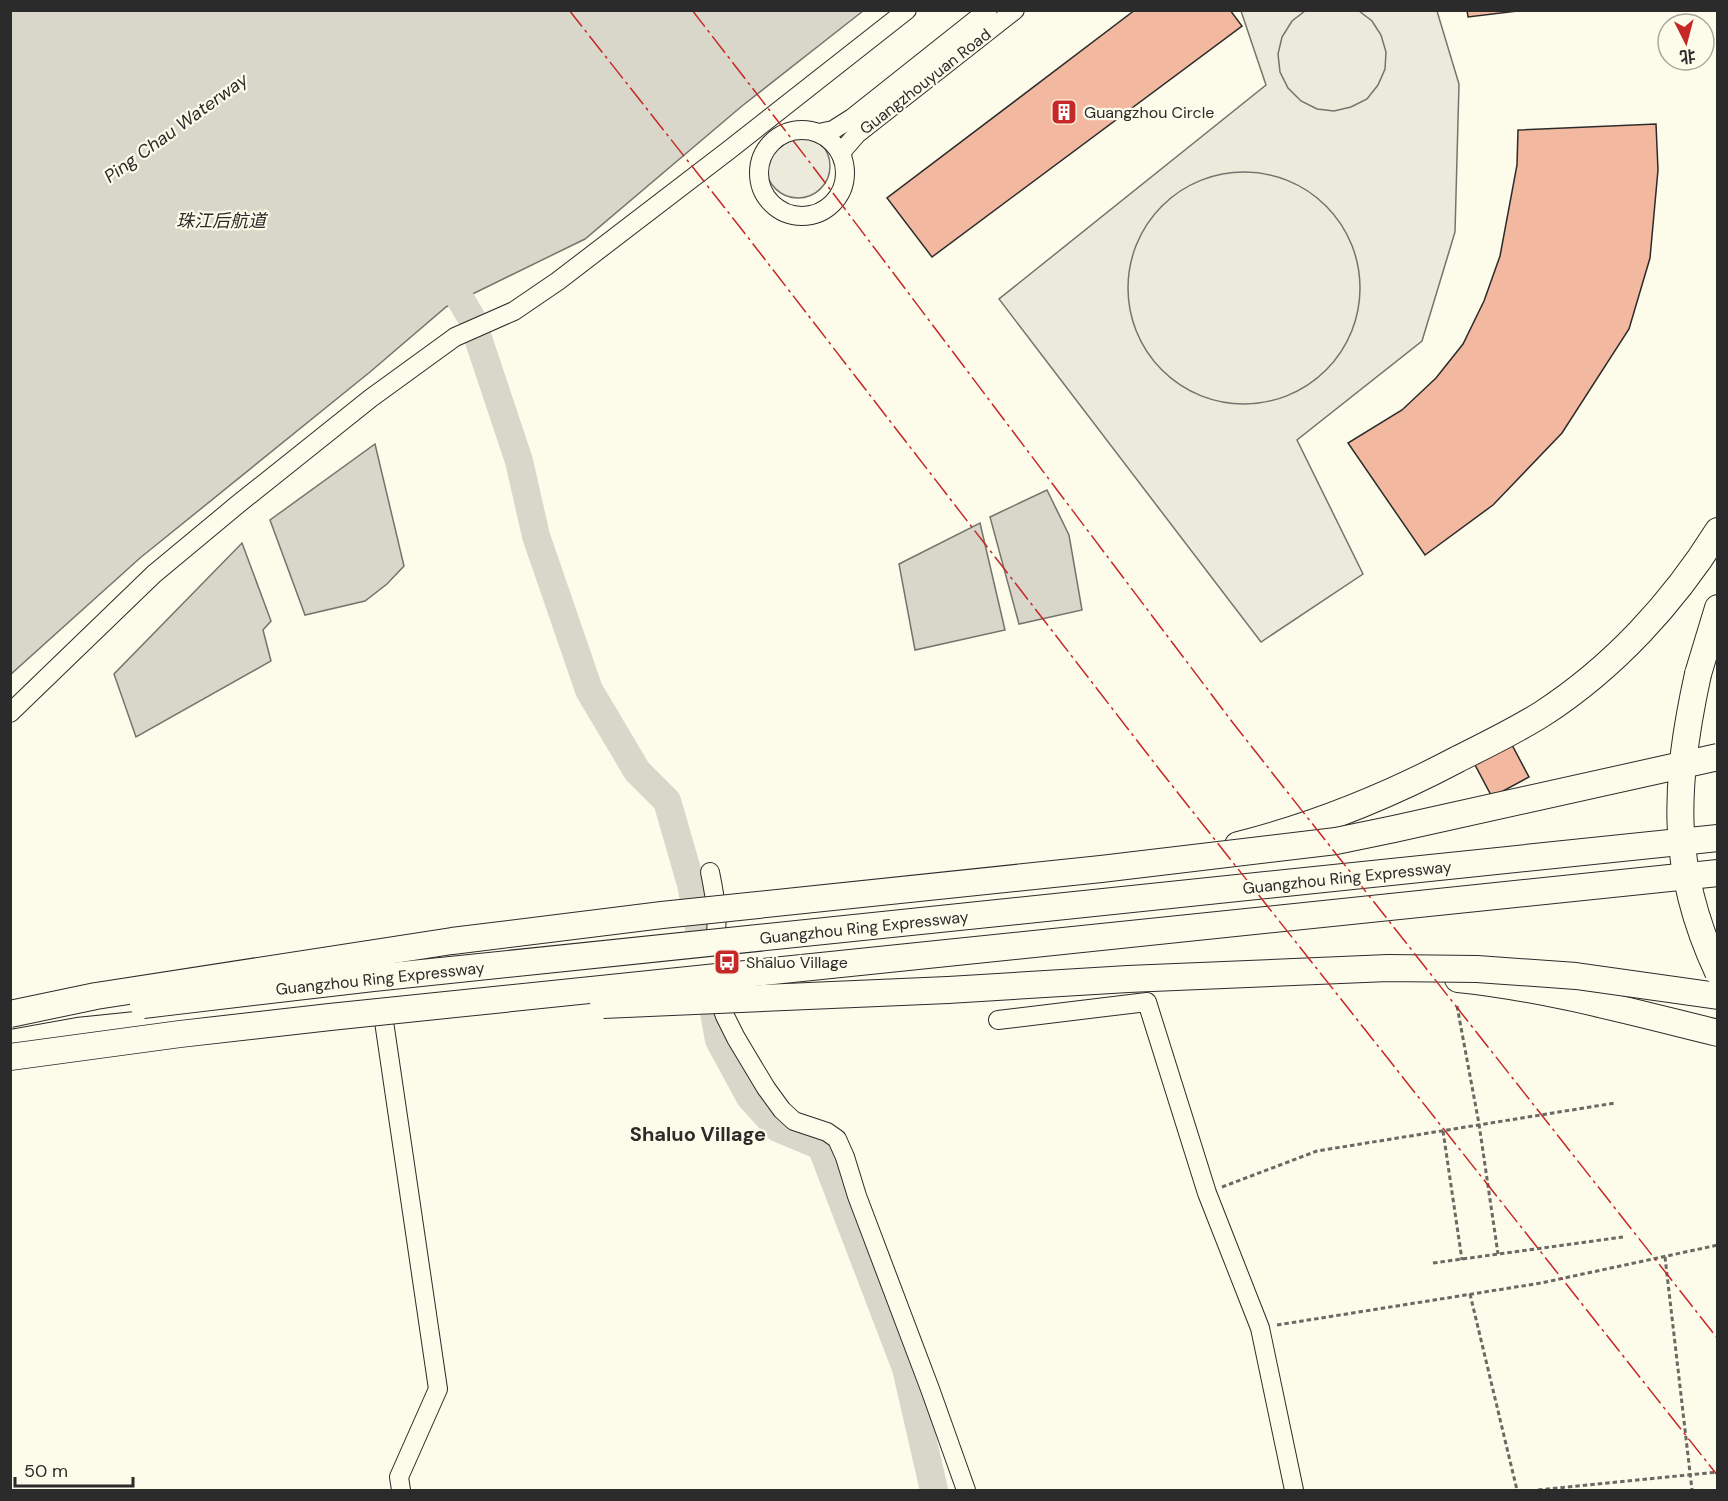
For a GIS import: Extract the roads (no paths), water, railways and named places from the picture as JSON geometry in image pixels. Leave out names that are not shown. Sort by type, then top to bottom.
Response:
[{"type":"highway","points":[[1101,869],[1193,855],[1273,835],[1340,813],[1426,776],[1515,729],[1543,713],[1576,689],[1628,644],[1677,589],[1718,531]]},
{"type":"highway","points":[[1718,608],[1698,674],[1688,720],[1680,813],[1682,854],[1688,891],[1698,925],[1718,972]]},
{"type":"highway","points":[[10,1014],[108,994],[462,939],[662,915],[1101,869],[1276,849],[1364,836],[1718,757]]},
{"type":"highway","name":"Guangzhou Ring Expressway","points":[[10,1023],[362,979],[1718,838]]},
{"type":"highway","name":"Guangzhou Ring Expressway","points":[[10,1058],[180,1034],[330,1017],[1718,873]]},
{"type":"highway","points":[[330,1017],[948,990],[1362,968],[1477,969],[1592,978],[1718,996]]},
{"type":"highway","points":[[1128,980],[1327,973],[1433,976],[1489,982],[1573,998],[1718,1033]]},
{"type":"street","points":[[10,713],[154,574],[371,398],[455,337],[514,311],[558,281],[907,10]]},
{"type":"street","name":"Guangzhouyuan Road","points":[[819,133],[833,130],[852,118],[988,10]]},
{"type":"street","name":"Guangzhouyuan Road","points":[[842,157],[843,150],[857,134],[1015,10]]},
{"type":"street","points":[[755,130],[767,147]]},
{"type":"street","points":[[805,130],[819,133],[831,141],[845,165],[845,180],[840,193],[832,204],[820,212],[806,216],[792,215],[778,209],[768,200],[761,188],[758,173],[767,147],[778,137],[791,131],[805,130]]},
{"type":"street","points":[[10,1039],[77,1027],[1199,912],[1499,874],[1654,860],[1718,851]]},
{"type":"street","points":[[710,872],[718,918],[713,963],[717,991],[725,1016],[766,1088],[782,1110],[794,1121],[827,1132],[837,1139],[966,1491]]},
{"type":"street","points":[[380,996],[438,1389],[399,1476],[401,1491]]},
{"type":"street","points":[[998,1020],[1147,1002],[1207,1193],[1260,1328],[1294,1491]]},
{"type":"water","name":"珠江后航道","points":[[11,10],[863,11],[742,106],[585,239],[446,307],[370,372],[140,558],[11,674]]},
{"type":"water","points":[[375,444],[404,566],[387,584],[365,601],[305,615],[270,520]]},
{"type":"water","points":[[1047,490],[1069,535],[1082,610],[1019,624],[990,517]]},
{"type":"water","points":[[980,523],[1005,630],[915,650],[899,564]]},
{"type":"water","points":[[242,543],[271,621],[263,630],[271,661],[136,737],[114,674]]},
{"type":"waterway","points":[[441,267],[471,317],[519,461],[536,536],[589,690],[637,771],[667,801],[691,884],[719,1040],[750,1097],[778,1128],[821,1146],[906,1368],[934,1490]]},
{"type":"place","name":"Guangzhou Circle","points":[[1064,112]]},
{"type":"place","name":"Shaluo Village","points":[[727,962]]},
{"type":"district","name":"Shaluo Village","points":[[698,1134]]},
{"type":"water label","name":"Ping Chau Waterway","points":[[176,128]]}]
